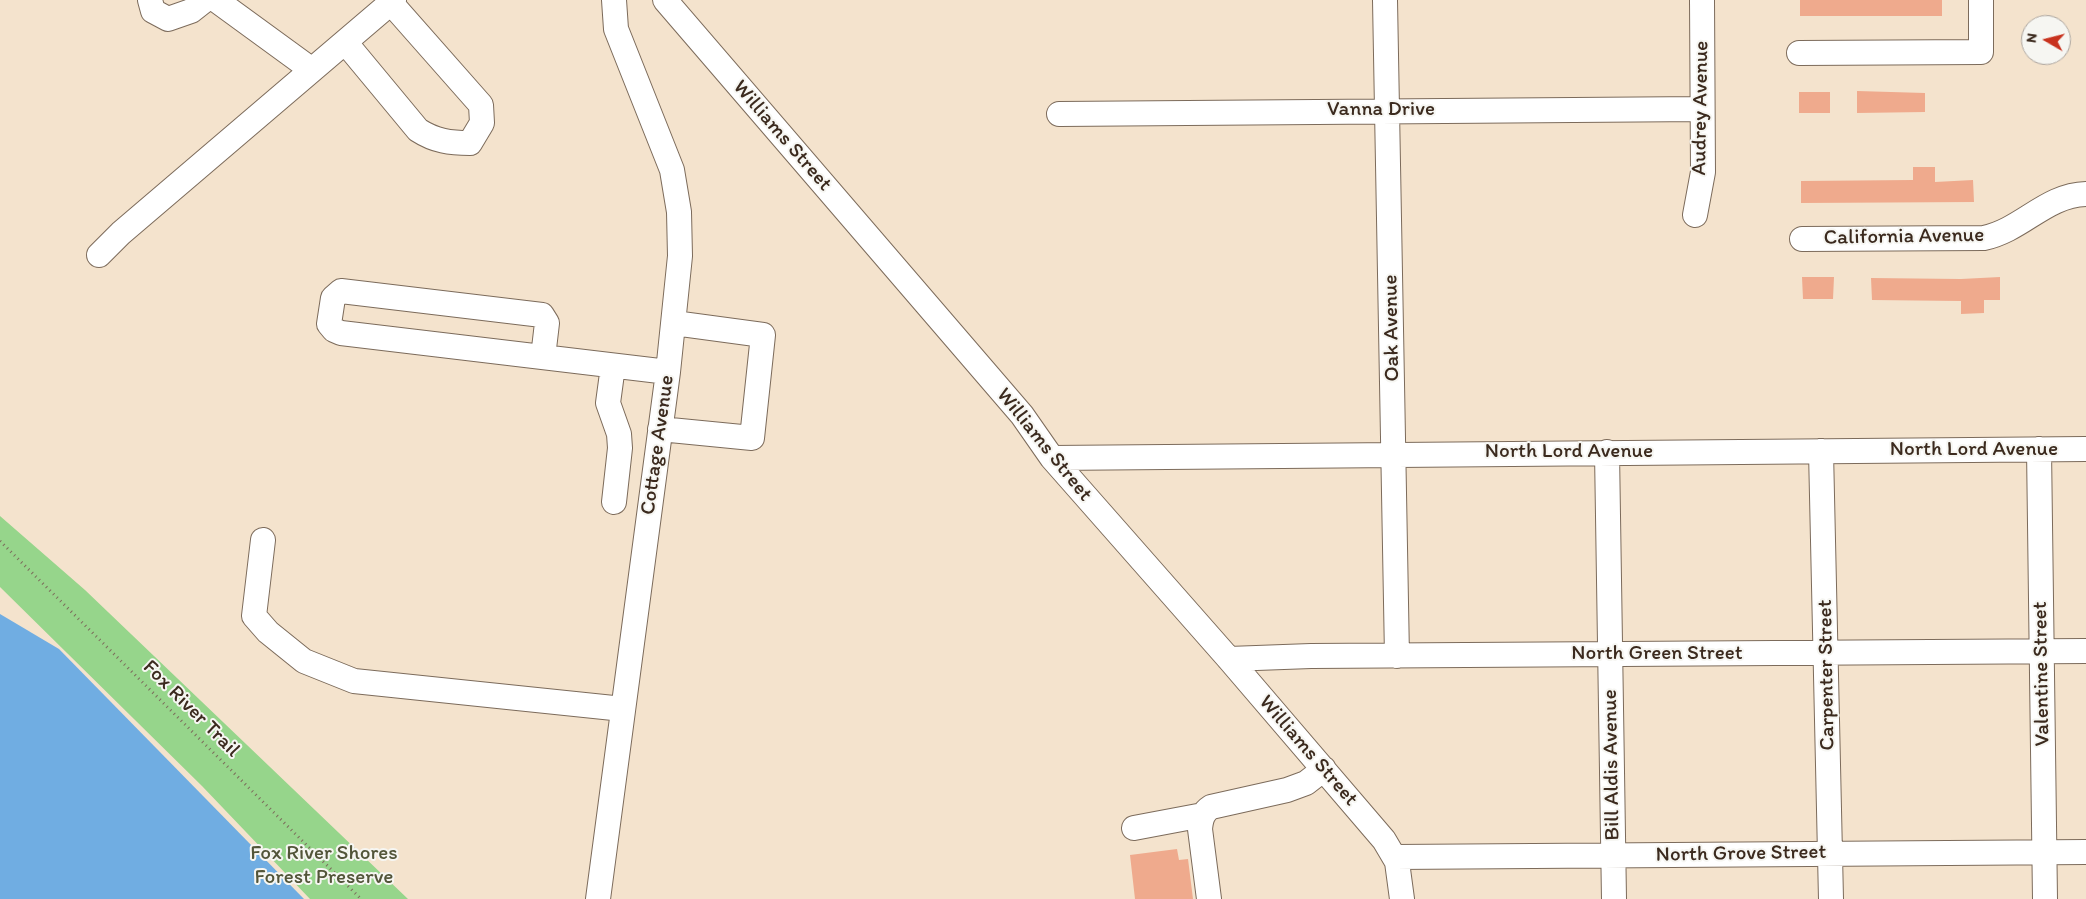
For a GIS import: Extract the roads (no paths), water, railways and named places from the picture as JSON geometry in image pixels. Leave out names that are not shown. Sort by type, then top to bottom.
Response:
[{"type":"street","points":[[150,0],[153,11],[168,19],[191,11],[205,0]]},
{"type":"street","points":[[216,0],[312,70]]},
{"type":"street","name":"Cottage Avenue","points":[[598,899],[668,372],[680,256],[679,212],[672,170],[616,29],[614,0]]},
{"type":"street","name":"Williams Street","points":[[665,0],[1022,416],[1052,458],[1384,840],[1395,857],[1402,899]]},
{"type":"street","name":"Oak Avenue","points":[[1385,0],[1397,656]]},
{"type":"street","name":"Audrey Avenue","points":[[1694,215],[1703,172],[1702,0]]},
{"type":"street","points":[[1800,53],[1981,52],[1981,0]]},
{"type":"street","points":[[99,255],[121,233],[312,70],[392,2],[481,105],[482,123],[470,143],[450,143],[431,139],[418,130],[345,42]]},
{"type":"street","name":"Vanna Drive","points":[[1059,114],[1702,109]]},
{"type":"street","name":"California Avenue","points":[[1802,239],[1984,238],[2008,230],[2052,202],[2086,194]]},
{"type":"street","points":[[543,357],[547,323],[542,315],[341,291],[333,298],[329,324],[334,330],[341,332],[613,366],[668,372]]},
{"type":"street","points":[[660,430],[752,438],[763,335],[674,323]]},
{"type":"street","points":[[613,366],[608,403],[619,434],[620,448],[614,502]]},
{"type":"street","name":"Valentine Street","points":[[2039,449],[2045,899]]},
{"type":"street","name":"North Lord Avenue","points":[[1052,458],[2086,449]]},
{"type":"street","name":"Carpenter Street","points":[[1821,451],[1831,899]]},
{"type":"street","name":"Bill Aldis Avenue","points":[[1607,452],[1614,899]]},
{"type":"street","points":[[263,540],[254,616],[268,632],[304,661],[354,681],[623,709]]},
{"type":"street","name":"North Green Street","points":[[1228,659],[2086,651]]},
{"type":"street","points":[[1134,828],[1202,815],[1211,807],[1300,786],[1324,769]]},
{"type":"street","points":[[1202,815],[1200,829],[1209,899]]},
{"type":"street","name":"North Grove Street","points":[[1395,857],[2086,852]]},
{"type":"water","points":[[0,614],[59,649],[304,899],[0,899]]},
{"type":"park label","name":"Fox River Shores Forest Preserve","points":[[324,866]]}]
